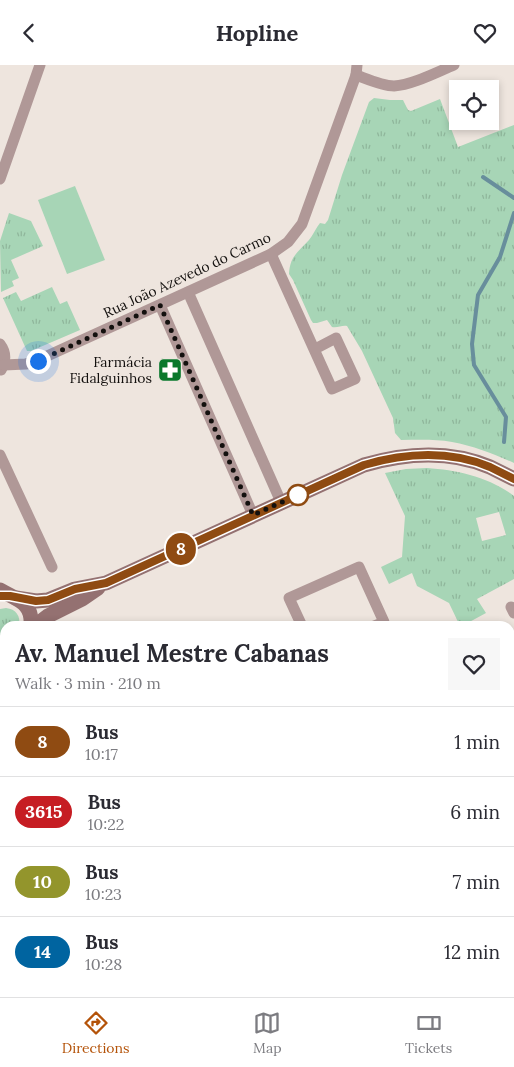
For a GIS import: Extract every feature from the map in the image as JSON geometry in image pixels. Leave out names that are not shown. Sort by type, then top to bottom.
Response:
[{"type":"main road","points":[[42,621],[82,599],[106,583],[364,465],[405,456],[426,454],[470,460],[490,467],[514,479]]},
{"type":"main road","points":[[6,595],[36,601],[48,600],[75,589],[106,583]]},
{"type":"main road","points":[[6,595],[26,607],[31,621]]},
{"type":"street","points":[[0,179],[40,65]]},
{"type":"street","points":[[356,70],[380,83],[392,86],[407,84],[454,65]]},
{"type":"street","name":"Rua João Azevedo do Carmo","points":[[2,368],[38,361],[272,255],[288,242],[302,224],[356,70]]},
{"type":"street","points":[[272,255],[315,349]]},
{"type":"street","points":[[188,292],[281,502]]},
{"type":"street","points":[[160,305],[253,515]]},
{"type":"street","points":[[0,344],[5,355],[2,368]]},
{"type":"street","points":[[0,455],[52,567]]},
{"type":"street","points":[[300,621],[289,598],[359,567],[384,621]]},
{"type":"green space","points":[[374,98],[403,100],[408,110],[411,111],[440,99],[449,123],[449,130],[452,130],[458,147],[514,125],[514,463],[484,451],[452,442],[401,440],[395,433],[393,418],[362,351],[347,326],[332,327],[327,320],[313,323],[289,274],[295,255],[309,240],[320,223],[325,224],[328,220],[342,175],[369,102]]},
{"type":"green space","points":[[75,186],[105,260],[67,274],[38,200]]},
{"type":"green space","points":[[9,213],[31,221],[43,246],[11,260],[19,278],[12,281],[14,286],[1,292],[0,241]]},
{"type":"green space","points":[[52,287],[60,304],[67,301],[80,330],[27,351],[3,298],[16,292],[21,301]]},
{"type":"green space","points":[[427,468],[450,471],[483,479],[514,496],[514,579],[477,599],[486,613],[471,621],[458,621],[449,603],[417,586],[412,573],[389,584],[381,567],[402,557],[405,516],[385,473]],"holes":[[[499,512],[506,535],[482,541],[476,518]]]},
{"type":"green space","points":[[6,608],[15,611],[19,621],[0,621],[0,609]]},
{"type":"waterway","points":[[483,177],[514,198]]},
{"type":"waterway","points":[[504,442],[506,417],[474,365],[472,344],[478,295],[500,257],[514,213]]},
{"type":"bus line","name":"8","points":[[0,596],[36,601],[48,600],[62,596],[75,589],[106,583],[364,465],[377,461],[426,454],[444,456],[470,460],[490,467],[514,479]]},
{"type":"place","name":"Farmácia Fidalguinhos","points":[[170,370]]},
{"type":"route","points":[[38,361],[160,305],[253,515],[298,495]]}]
